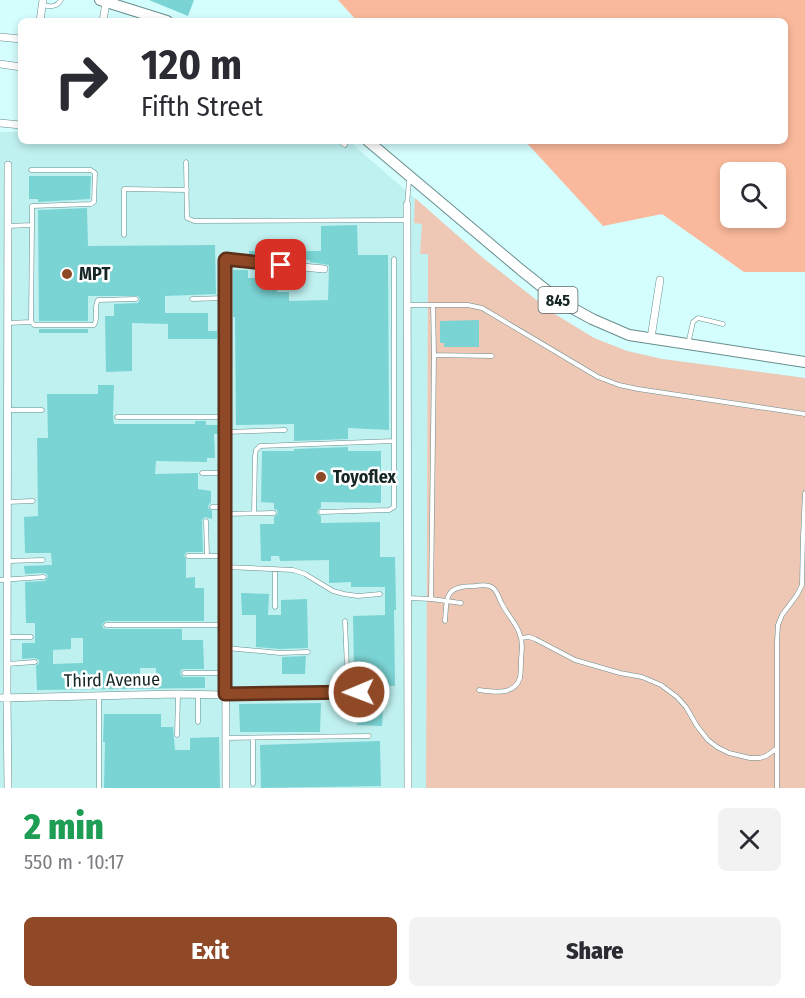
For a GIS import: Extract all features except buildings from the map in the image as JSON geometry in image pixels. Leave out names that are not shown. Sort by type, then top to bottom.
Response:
[{"type":"main road","points":[[113,2],[158,18]]},
{"type":"main road","name":"845","points":[[372,144],[561,302],[592,320],[628,335],[805,362]]},
{"type":"street","points":[[40,18],[43,2]]},
{"type":"street","points":[[105,18],[113,2]]},
{"type":"street","points":[[0,37],[18,39]]},
{"type":"street","points":[[0,64],[18,67]]},
{"type":"street","points":[[0,123],[18,125]]},
{"type":"street","points":[[8,165],[7,502],[4,520],[7,561],[4,580],[3,626],[7,637],[3,646],[7,664],[3,698],[8,788]]},
{"type":"street","points":[[407,205],[408,788]]},
{"type":"street","points":[[226,788],[225,260],[324,269]]},
{"type":"street","points":[[651,338],[660,280]]},
{"type":"street","name":"Third Avenue","points":[[3,698],[225,694]]},
{"type":"lane","points":[[43,2],[55,6],[61,0]]},
{"type":"lane","points":[[186,162],[187,218],[194,221],[407,220]]},
{"type":"lane","points":[[31,170],[91,170],[95,173],[93,203],[32,206],[32,322]]},
{"type":"lane","points":[[407,205],[409,176]]},
{"type":"lane","points":[[124,235],[124,189],[187,190]]},
{"type":"lane","points":[[8,226],[32,225]]},
{"type":"lane","points":[[321,512],[389,510],[395,504],[394,259]]},
{"type":"lane","points":[[192,299],[225,298]]},
{"type":"lane","points":[[8,323],[94,325],[98,300],[136,299]]},
{"type":"lane","points":[[408,305],[468,305],[482,308],[598,377],[619,385],[805,414]]},
{"type":"lane","points":[[431,599],[433,305]]},
{"type":"lane","points":[[687,344],[695,319],[723,324]]},
{"type":"lane","points":[[434,355],[492,356]]},
{"type":"lane","points":[[7,410],[42,410]]},
{"type":"lane","points":[[117,417],[225,417]]},
{"type":"lane","points":[[225,432],[285,430]]},
{"type":"lane","points":[[254,513],[255,456],[260,446],[394,441]]},
{"type":"lane","points":[[202,473],[225,473]]},
{"type":"lane","points":[[777,788],[778,624],[802,585],[805,494]]},
{"type":"lane","points":[[7,502],[33,501]]},
{"type":"lane","points":[[212,507],[254,513],[274,513]]},
{"type":"lane","points":[[206,521],[207,556]]},
{"type":"lane","points":[[188,556],[225,556]]},
{"type":"lane","points":[[7,561],[43,560]]},
{"type":"lane","points":[[225,567],[293,570],[305,574],[333,591],[358,596],[380,594]]},
{"type":"lane","points":[[275,607],[276,569]]},
{"type":"lane","points":[[4,580],[44,577]]},
{"type":"lane","points":[[445,621],[447,601],[452,590],[459,586],[486,585],[491,586],[498,595],[501,604],[518,629],[522,645],[520,678],[517,683],[504,692],[479,690]]},
{"type":"lane","points":[[407,598],[461,603]]},
{"type":"lane","points":[[345,621],[348,692]]},
{"type":"lane","points":[[106,625],[225,625]]},
{"type":"lane","points":[[7,637],[31,637]]},
{"type":"lane","points":[[521,638],[535,639],[575,660],[620,674],[642,677],[661,685],[686,707],[708,740],[729,753],[760,758],[777,749]]},
{"type":"lane","points":[[225,648],[280,653],[308,652]]},
{"type":"lane","points":[[7,664],[35,662]]},
{"type":"lane","points":[[184,673],[226,673]]},
{"type":"lane","points":[[225,694],[359,692]]},
{"type":"lane","points":[[177,735],[178,694]]},
{"type":"lane","points":[[198,694],[198,722]]},
{"type":"lane","points":[[99,695],[99,788]]},
{"type":"lane","points":[[226,738],[369,736]]},
{"type":"lane","points":[[253,738],[253,784]]},
{"type":"shaded area","points":[[338,0],[805,0],[805,272],[744,272],[662,214],[603,226],[528,144],[788,144],[788,18],[354,18]]},
{"type":"shaded area","points":[[0,132],[18,132],[18,144],[352,144],[483,258],[553,313],[594,338],[627,351],[662,359],[805,378],[805,788],[438,237],[422,235],[420,254],[428,253],[426,788],[0,788]]},
{"type":"shaded area","points":[[415,198],[483,258],[553,313],[594,338],[627,351],[662,359],[805,378],[805,788],[426,788],[428,254],[420,254],[422,224],[414,223]]},
{"type":"place","name":"MPT","points":[[67,274]]},
{"type":"place","name":"Toyoflex","points":[[321,477]]},
{"type":"route","points":[[281,265],[225,260],[225,694],[359,692]]}]
